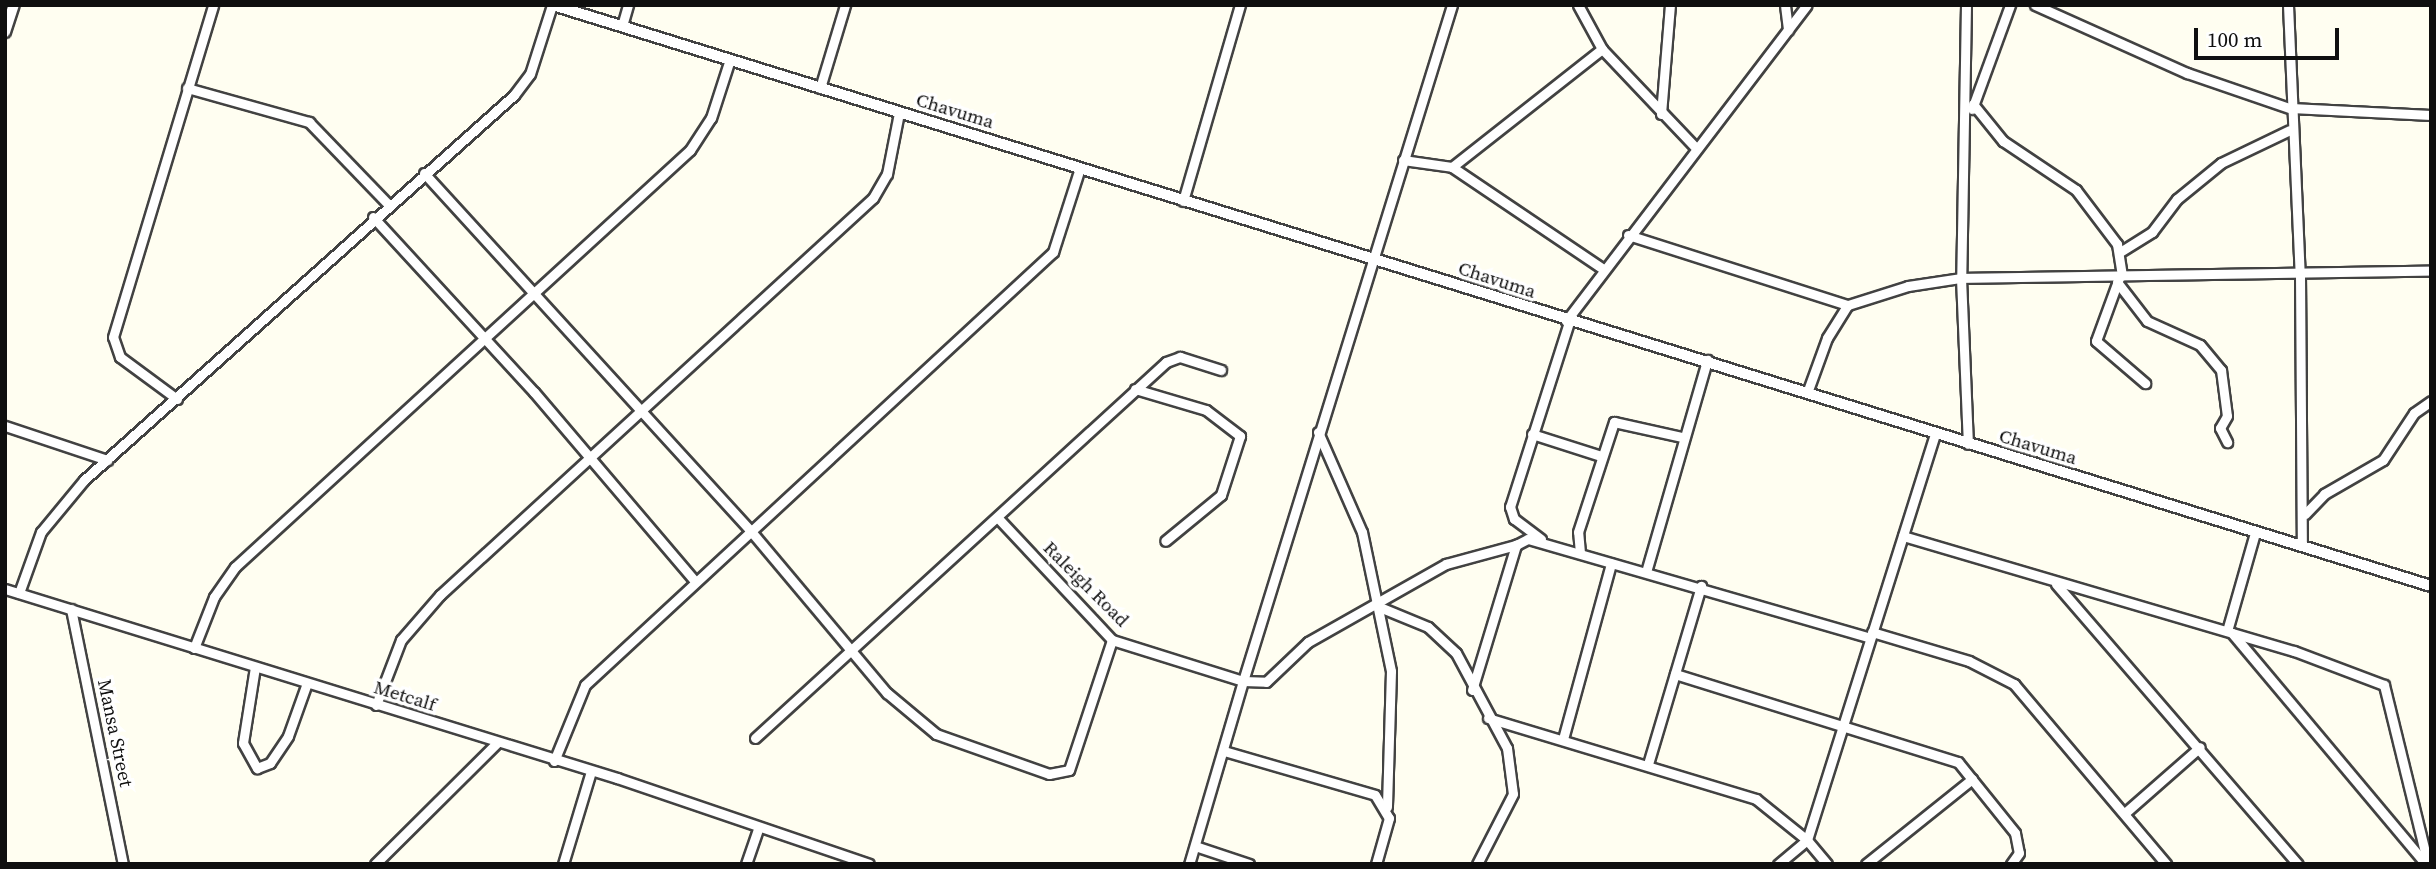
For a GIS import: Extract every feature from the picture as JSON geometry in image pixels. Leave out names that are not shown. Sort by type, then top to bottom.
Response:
[{"type":"street","points":[[5,32],[14,5]]},
{"type":"street","points":[[177,399],[120,357],[113,337],[213,5]]},
{"type":"street","points":[[19,593],[49,519],[107,460],[177,399],[373,217],[514,95],[530,74],[552,5]]},
{"type":"street","name":"Chavuma","points":[[552,5],[2431,586]]},
{"type":"street","points":[[622,26],[628,5]]},
{"type":"street","points":[[820,88],[845,5]]},
{"type":"street","points":[[1183,201],[1240,5]]},
{"type":"street","points":[[1189,864],[1318,432],[1452,5]]},
{"type":"street","points":[[1578,5],[1602,49],[1695,147]]},
{"type":"street","points":[[1661,114],[1670,5]]},
{"type":"street","points":[[1785,5],[1788,30]]},
{"type":"street","points":[[1807,5],[1602,268],[1568,321],[1510,507],[1514,519],[1542,540],[1580,553],[1969,661],[2014,684],[2126,812],[2166,864]]},
{"type":"street","points":[[1966,5],[1968,120],[1961,278],[1968,444]]},
{"type":"street","points":[[1968,120],[2010,5]]},
{"type":"street","points":[[2035,5],[2188,73],[2290,108],[2431,115]]},
{"type":"street","points":[[2288,5],[2290,130],[2300,275],[2305,514],[2302,546]]},
{"type":"street","points":[[1452,167],[1602,49]]},
{"type":"street","points":[[194,648],[214,597],[235,567],[480,339],[537,294],[690,150],[710,118],[730,59]]},
{"type":"street","points":[[187,88],[309,122],[388,204]]},
{"type":"street","points":[[1973,104],[2003,141],[2076,190],[2120,252],[2119,278],[2095,341],[2145,383]]},
{"type":"street","points":[[376,705],[390,663],[413,624],[639,410],[873,198],[887,174],[900,113]]},
{"type":"street","points":[[2120,252],[2152,232],[2177,199],[2221,163],[2290,130]]},
{"type":"street","points":[[1403,160],[1452,167],[1602,268]]},
{"type":"street","points":[[554,761],[585,685],[694,580],[1053,252],[1080,168]]},
{"type":"street","points":[[424,173],[750,530],[887,693],[936,734],[1049,774],[1076,762],[1112,640]]},
{"type":"street","points":[[373,217],[480,339],[590,456],[694,580]]},
{"type":"street","points":[[1628,235],[1849,305]]},
{"type":"street","points":[[1807,393],[1827,338],[1849,305],[1878,292],[1961,278],[2119,278],[2431,271]]},
{"type":"street","points":[[2119,278],[2147,321],[2200,345],[2221,370],[2227,416],[2220,428],[2227,442]]},
{"type":"street","points":[[755,738],[1172,358],[1221,370]]},
{"type":"street","points":[[1646,572],[1682,437],[1707,360]]},
{"type":"street","points":[[1135,389],[1206,410],[1240,436],[1221,495],[1165,541]]},
{"type":"street","points":[[2305,514],[2324,494],[2383,460],[2414,413],[2431,401]]},
{"type":"street","points":[[1580,553],[1578,532],[1614,422],[1682,437]]},
{"type":"street","points":[[5,426],[107,460]]},
{"type":"street","points":[[1318,432],[1362,531],[1391,671],[1387,807],[1376,864]]},
{"type":"street","points":[[1532,434],[1601,456]]},
{"type":"street","points":[[1778,864],[1807,839],[1847,724],[1871,635],[1935,434]]},
{"type":"street","name":"Raleigh Road","points":[[998,518],[1112,640],[1243,681]]},
{"type":"street","points":[[2230,632],[2255,533]]},
{"type":"street","points":[[1903,536],[2055,583],[2230,632],[2384,685],[2427,864]]},
{"type":"street","points":[[1243,681],[1266,682],[1308,642],[1377,606],[1446,564],[1542,540]]},
{"type":"street","points":[[1472,690],[1516,545]]},
{"type":"street","points":[[1563,739],[1611,563]]},
{"type":"street","points":[[2055,583],[2200,747],[2298,864]]},
{"type":"street","points":[[1648,764],[1701,586]]},
{"type":"street","name":"Metcalf","points":[[5,589],[591,771],[869,864]]},
{"type":"street","points":[[1377,606],[1428,627],[1456,653],[1472,690],[1507,748],[1513,794],[1478,864]]},
{"type":"street","name":"Mansa Street","points":[[71,610],[124,864]]},
{"type":"street","points":[[2230,632],[2427,864]]},
{"type":"street","points":[[255,667],[243,743],[257,768],[270,763],[284,743],[307,683]]},
{"type":"street","points":[[1675,674],[1940,752],[1972,779],[2015,833],[2020,864]]},
{"type":"street","points":[[1488,718],[1648,764],[1756,799],[1807,839],[1827,864]]},
{"type":"street","points":[[376,864],[497,743]]},
{"type":"street","points":[[2126,812],[2200,747]]},
{"type":"street","points":[[1224,751],[1375,794],[1387,807]]},
{"type":"street","points":[[563,864],[591,771]]},
{"type":"street","points":[[1866,864],[1972,779]]},
{"type":"street","points":[[746,864],[758,829]]},
{"type":"street","points":[[1195,846],[1249,864]]},
{"type":"street","points":[[2011,864],[2020,853]]}]
